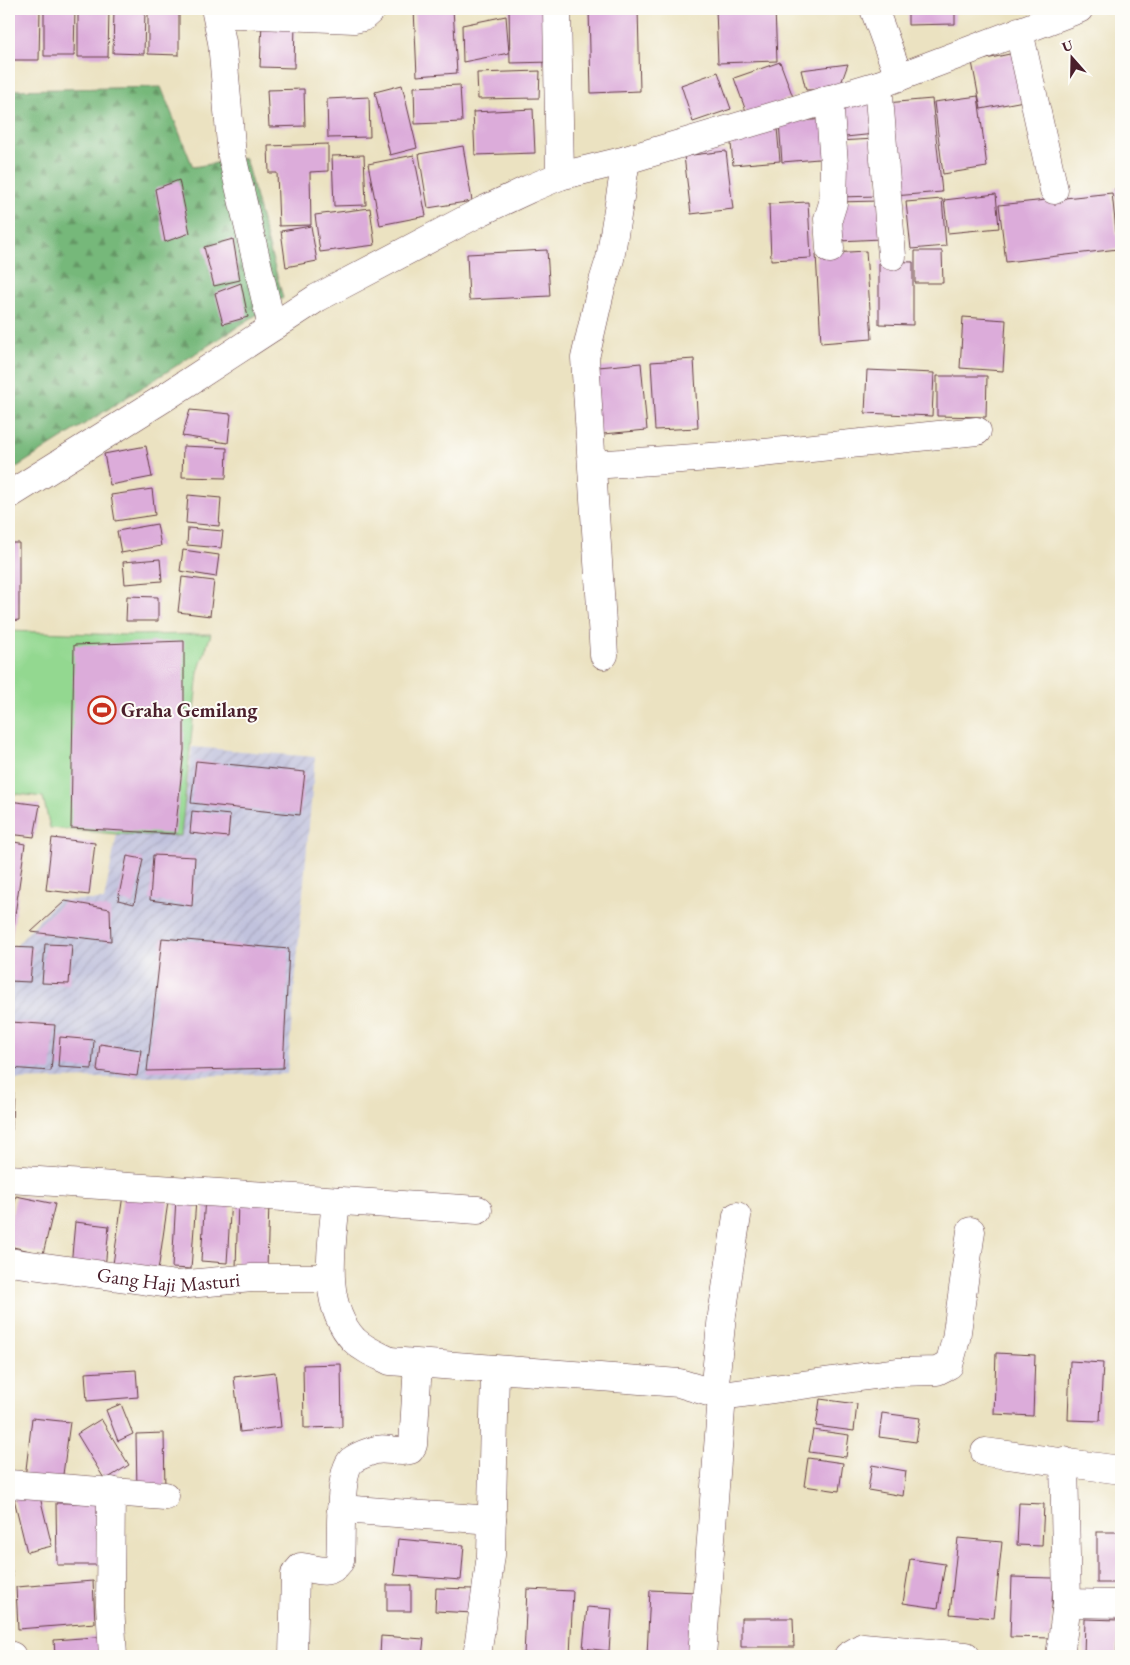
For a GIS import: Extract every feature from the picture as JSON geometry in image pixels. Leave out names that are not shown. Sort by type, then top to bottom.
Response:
[{"type":"street","points":[[272,327],[232,156],[222,42],[216,13],[354,19],[363,17],[372,9]]},
{"type":"street","points":[[557,9],[560,176]]},
{"type":"street","points":[[874,9],[889,81],[892,256]]},
{"type":"street","points":[[9,495],[325,293],[482,211],[560,176],[626,160],[889,81],[1078,9]]},
{"type":"street","points":[[1019,31],[1054,190]]},
{"type":"street","points":[[828,99],[834,164],[833,204],[828,219],[830,249]]},
{"type":"street","points":[[604,655],[593,503],[593,465],[584,358],[610,259],[626,160]]},
{"type":"street","points":[[593,465],[754,454],[977,431]]},
{"type":"street","points":[[9,1179],[478,1210]]},
{"type":"street","points":[[336,1201],[330,1286],[342,1321],[353,1339],[365,1350],[390,1361],[495,1371],[679,1384],[718,1395],[897,1372],[937,1371],[949,1365],[956,1339],[971,1231]]},
{"type":"street","points":[[702,1656],[722,1315],[737,1216]]},
{"type":"street","name":"Gang Haji Masturi","points":[[9,1262],[177,1285],[252,1278],[330,1278]]},
{"type":"street","points":[[293,1656],[296,1574],[301,1567],[328,1572],[335,1568],[340,1561],[341,1509],[345,1471],[352,1460],[374,1450],[387,1449],[404,1452],[410,1450],[413,1445],[418,1364]]},
{"type":"street","points":[[476,1656],[491,1555],[495,1371]]},
{"type":"street","points":[[985,1452],[1121,1470]]},
{"type":"street","points":[[1060,1656],[1067,1603],[1064,1461]]},
{"type":"street","points":[[9,1484],[165,1496]]},
{"type":"street","points":[[111,1491],[110,1605],[113,1656]]},
{"type":"street","points":[[341,1509],[492,1520]]},
{"type":"street","points":[[1067,1603],[1121,1604]]},
{"type":"street","points":[[848,1656],[863,1646],[966,1656]]},
{"type":"shaded area","points":[[192,747],[315,757],[287,1074],[9,1080],[9,945],[16,946],[57,900],[104,900],[117,834],[181,836]]},
{"type":"green space","points":[[161,87],[193,167],[245,158],[283,298],[9,472],[9,90]]},
{"type":"green space","name":"Graha Gemilang","points":[[9,631],[125,635],[211,634],[198,672],[181,836],[117,834],[50,828],[43,797],[9,793]]},
{"type":"building","points":[[9,9],[40,9],[39,60],[9,60]]},
{"type":"building","points":[[44,9],[75,9],[74,56],[44,56]]},
{"type":"building","points":[[78,9],[109,9],[108,57],[78,57]]},
{"type":"building","points":[[114,9],[145,9],[144,54],[113,53]]},
{"type":"building","points":[[148,9],[179,9],[179,55],[148,54]]},
{"type":"building","points":[[414,9],[453,9],[457,73],[417,76]]},
{"type":"building","points":[[509,9],[553,9],[554,62],[510,63]]},
{"type":"building","points":[[589,9],[638,9],[640,91],[591,93]]},
{"type":"building","points":[[716,9],[775,9],[777,61],[718,63]]},
{"type":"building","points":[[908,9],[955,9],[955,24],[908,25]]},
{"type":"building","points":[[506,16],[509,53],[463,62],[462,25]]},
{"type":"building","points":[[262,22],[295,23],[294,68],[260,67]]},
{"type":"building","points":[[1019,52],[1029,100],[981,109],[972,62]]},
{"type":"building","points":[[780,62],[793,97],[747,114],[734,78]]},
{"type":"building","points":[[848,64],[839,89],[806,90],[801,70]]},
{"type":"building","points":[[540,71],[539,98],[478,99],[477,73]]},
{"type":"building","points":[[718,72],[731,109],[693,122],[681,85]]},
{"type":"building","points":[[402,85],[417,148],[390,155],[375,92]]},
{"type":"building","points":[[460,85],[462,122],[415,124],[414,87]]},
{"type":"building","points":[[304,89],[305,126],[269,127],[267,90]]},
{"type":"building","points":[[978,96],[987,167],[943,174],[934,102]]},
{"type":"building","points":[[369,97],[370,137],[328,138],[327,99]]},
{"type":"building","points":[[932,99],[942,192],[894,196],[886,103]]},
{"type":"building","points":[[872,100],[875,134],[836,138],[833,104]]},
{"type":"building","points":[[533,109],[535,153],[475,155],[473,112]]},
{"type":"building","points":[[828,119],[831,158],[782,162],[779,122]]},
{"type":"building","points":[[777,128],[780,161],[733,165],[730,133]]},
{"type":"building","points":[[876,139],[878,196],[838,197],[837,141]]},
{"type":"building","points":[[328,144],[328,171],[310,172],[311,225],[279,226],[277,173],[269,173],[268,146]]},
{"type":"building","points":[[463,146],[472,201],[428,208],[419,154]]},
{"type":"building","points":[[726,151],[733,209],[691,214],[684,156]]},
{"type":"building","points":[[364,155],[366,205],[334,206],[332,156]]},
{"type":"building","points":[[414,155],[426,216],[380,225],[368,164]]},
{"type":"building","points":[[179,180],[190,233],[165,242],[155,189]]},
{"type":"building","points":[[1121,187],[1121,234],[1120,234],[1115,188]]},
{"type":"building","points":[[1112,193],[1118,249],[1006,262],[999,205]]},
{"type":"building","points":[[996,194],[999,228],[948,233],[944,200]]},
{"type":"building","points":[[942,199],[946,246],[911,249],[906,202]]},
{"type":"building","points":[[879,201],[881,239],[839,241],[837,202]]},
{"type":"building","points":[[808,202],[811,258],[771,260],[769,204]]},
{"type":"building","points":[[370,208],[375,245],[320,252],[315,215]]},
{"type":"building","points":[[311,226],[317,261],[286,267],[281,231]]},
{"type":"building","points":[[233,239],[240,280],[214,286],[204,247]]},
{"type":"building","points":[[547,250],[550,296],[469,300],[467,254]]},
{"type":"building","points":[[866,251],[872,339],[821,343],[816,254]]},
{"type":"building","points":[[915,251],[942,251],[943,283],[915,283]]},
{"type":"building","points":[[879,261],[913,262],[913,325],[879,324]]},
{"type":"building","points":[[241,283],[248,317],[223,324],[215,293]]},
{"type":"building","points":[[963,317],[1006,320],[1003,371],[960,368]]},
{"type":"building","points":[[694,359],[698,428],[655,430],[651,362]]},
{"type":"building","points":[[641,363],[647,430],[593,435],[588,368]]},
{"type":"building","points":[[867,370],[934,373],[932,416],[865,413]]},
{"type":"building","points":[[937,376],[987,376],[986,417],[937,416]]},
{"type":"building","points":[[190,410],[231,414],[228,443],[182,436]]},
{"type":"building","points":[[146,446],[152,477],[110,485],[104,454]]},
{"type":"building","points":[[183,446],[227,448],[226,478],[182,477]]},
{"type":"building","points":[[152,489],[155,515],[115,521],[111,495]]},
{"type":"building","points":[[188,495],[221,498],[219,526],[186,523]]},
{"type":"building","points":[[157,524],[161,546],[121,553],[117,531]]},
{"type":"building","points":[[188,528],[223,531],[221,548],[187,545]]},
{"type":"building","points":[[9,543],[19,543],[19,620],[9,621]]},
{"type":"building","points":[[183,550],[219,555],[216,577],[180,571]]},
{"type":"building","points":[[160,559],[162,581],[125,584],[123,562]]},
{"type":"building","points":[[182,577],[214,581],[210,616],[178,612]]},
{"type":"building","points":[[127,596],[158,597],[158,621],[126,621]]},
{"type":"building","points":[[184,641],[184,750],[175,834],[71,828],[74,645]]},
{"type":"building","points":[[196,761],[305,772],[300,815],[191,803]]},
{"type":"building","points":[[9,801],[40,805],[34,837],[9,834]]},
{"type":"building","points":[[192,811],[230,815],[228,837],[190,833]]},
{"type":"building","points":[[52,838],[95,843],[89,895],[46,890]]},
{"type":"building","points":[[9,841],[25,844],[11,943],[9,943]]},
{"type":"building","points":[[153,855],[195,857],[192,906],[150,900]]},
{"type":"building","points":[[127,856],[143,859],[134,904],[118,900]]},
{"type":"building","points":[[65,901],[110,909],[111,941],[31,932]]},
{"type":"building","points":[[162,938],[289,949],[283,1068],[147,1071]]},
{"type":"building","points":[[45,944],[72,945],[69,984],[42,983]]},
{"type":"building","points":[[9,947],[33,948],[30,982],[9,981]]},
{"type":"building","points":[[11,1022],[55,1025],[51,1071],[9,1068]]},
{"type":"building","points":[[60,1037],[94,1040],[92,1069],[58,1067]]},
{"type":"building","points":[[100,1044],[141,1050],[137,1076],[97,1071]]},
{"type":"building","points":[[9,1085],[13,1086],[12,1130],[9,1130]]},
{"type":"building","points":[[123,1195],[168,1202],[157,1278],[112,1271]]},
{"type":"building","points":[[16,1196],[55,1204],[43,1254],[9,1246],[9,1228]]},
{"type":"building","points":[[205,1196],[231,1198],[227,1263],[201,1261]]},
{"type":"building","points":[[176,1198],[196,1200],[191,1269],[172,1268]]},
{"type":"building","points":[[238,1201],[269,1202],[267,1269],[236,1268]]},
{"type":"building","points":[[75,1222],[109,1226],[105,1269],[71,1266]]},
{"type":"building","points":[[996,1353],[1035,1355],[1033,1416],[994,1414]]},
{"type":"building","points":[[1070,1361],[1103,1363],[1100,1421],[1068,1420]]},
{"type":"building","points":[[341,1364],[342,1427],[304,1428],[303,1365]]},
{"type":"building","points":[[136,1370],[138,1397],[87,1401],[85,1373]]},
{"type":"building","points":[[275,1372],[281,1427],[240,1432],[234,1377]]},
{"type":"building","points":[[820,1399],[857,1404],[854,1431],[816,1426]]},
{"type":"building","points":[[121,1404],[133,1434],[118,1441],[106,1410]]},
{"type":"building","points":[[882,1413],[920,1418],[916,1442],[879,1437]]},
{"type":"building","points":[[9,1414],[13,1415],[10,1445],[9,1444]]},
{"type":"building","points":[[32,1418],[70,1422],[62,1482],[25,1478]]},
{"type":"building","points":[[101,1419],[129,1465],[105,1480],[77,1434]]},
{"type":"building","points":[[813,1430],[849,1435],[846,1457],[809,1452]]},
{"type":"building","points":[[164,1433],[165,1490],[137,1491],[136,1434]]},
{"type":"building","points":[[808,1458],[843,1463],[839,1491],[804,1486]]},
{"type":"building","points":[[872,1465],[906,1471],[903,1496],[868,1490]]},
{"type":"building","points":[[39,1493],[52,1546],[27,1552],[14,1499]]},
{"type":"building","points":[[56,1503],[106,1503],[107,1565],[57,1565]]},
{"type":"building","points":[[1019,1503],[1044,1504],[1042,1546],[1017,1545]]},
{"type":"building","points":[[1097,1532],[1121,1532],[1121,1583],[1097,1583]]},
{"type":"building","points":[[958,1538],[1002,1542],[994,1618],[950,1614]]},
{"type":"building","points":[[398,1539],[464,1545],[461,1580],[394,1575]]},
{"type":"building","points":[[910,1559],[945,1564],[938,1608],[903,1603]]},
{"type":"building","points":[[9,1560],[13,1577],[9,1578]]},
{"type":"building","points":[[1012,1577],[1053,1578],[1051,1638],[1010,1637]]},
{"type":"building","points":[[93,1581],[95,1623],[18,1629],[16,1587]]},
{"type":"building","points":[[387,1585],[411,1585],[411,1611],[387,1611]]},
{"type":"building","points":[[436,1588],[474,1589],[473,1613],[435,1611]]},
{"type":"building","points":[[527,1589],[573,1591],[570,1656],[524,1656]]},
{"type":"building","points":[[650,1590],[697,1592],[693,1656],[647,1656]]},
{"type":"building","points":[[587,1607],[612,1609],[609,1651],[583,1648]]},
{"type":"building","points":[[741,1618],[793,1618],[794,1647],[741,1647]]},
{"type":"building","points":[[1085,1619],[1118,1620],[1117,1656],[1084,1656]]},
{"type":"building","points":[[109,1636],[110,1656],[55,1656],[54,1640]]},
{"type":"building","points":[[381,1636],[424,1639],[422,1656],[380,1656]]},
{"type":"building","points":[[789,1652],[817,1654],[817,1656],[789,1656]]},
{"type":"building","points":[[741,1653],[776,1653],[776,1656],[741,1656]]},
{"type":"place","name":"Graha Gemilang","points":[[102,710]]}]
